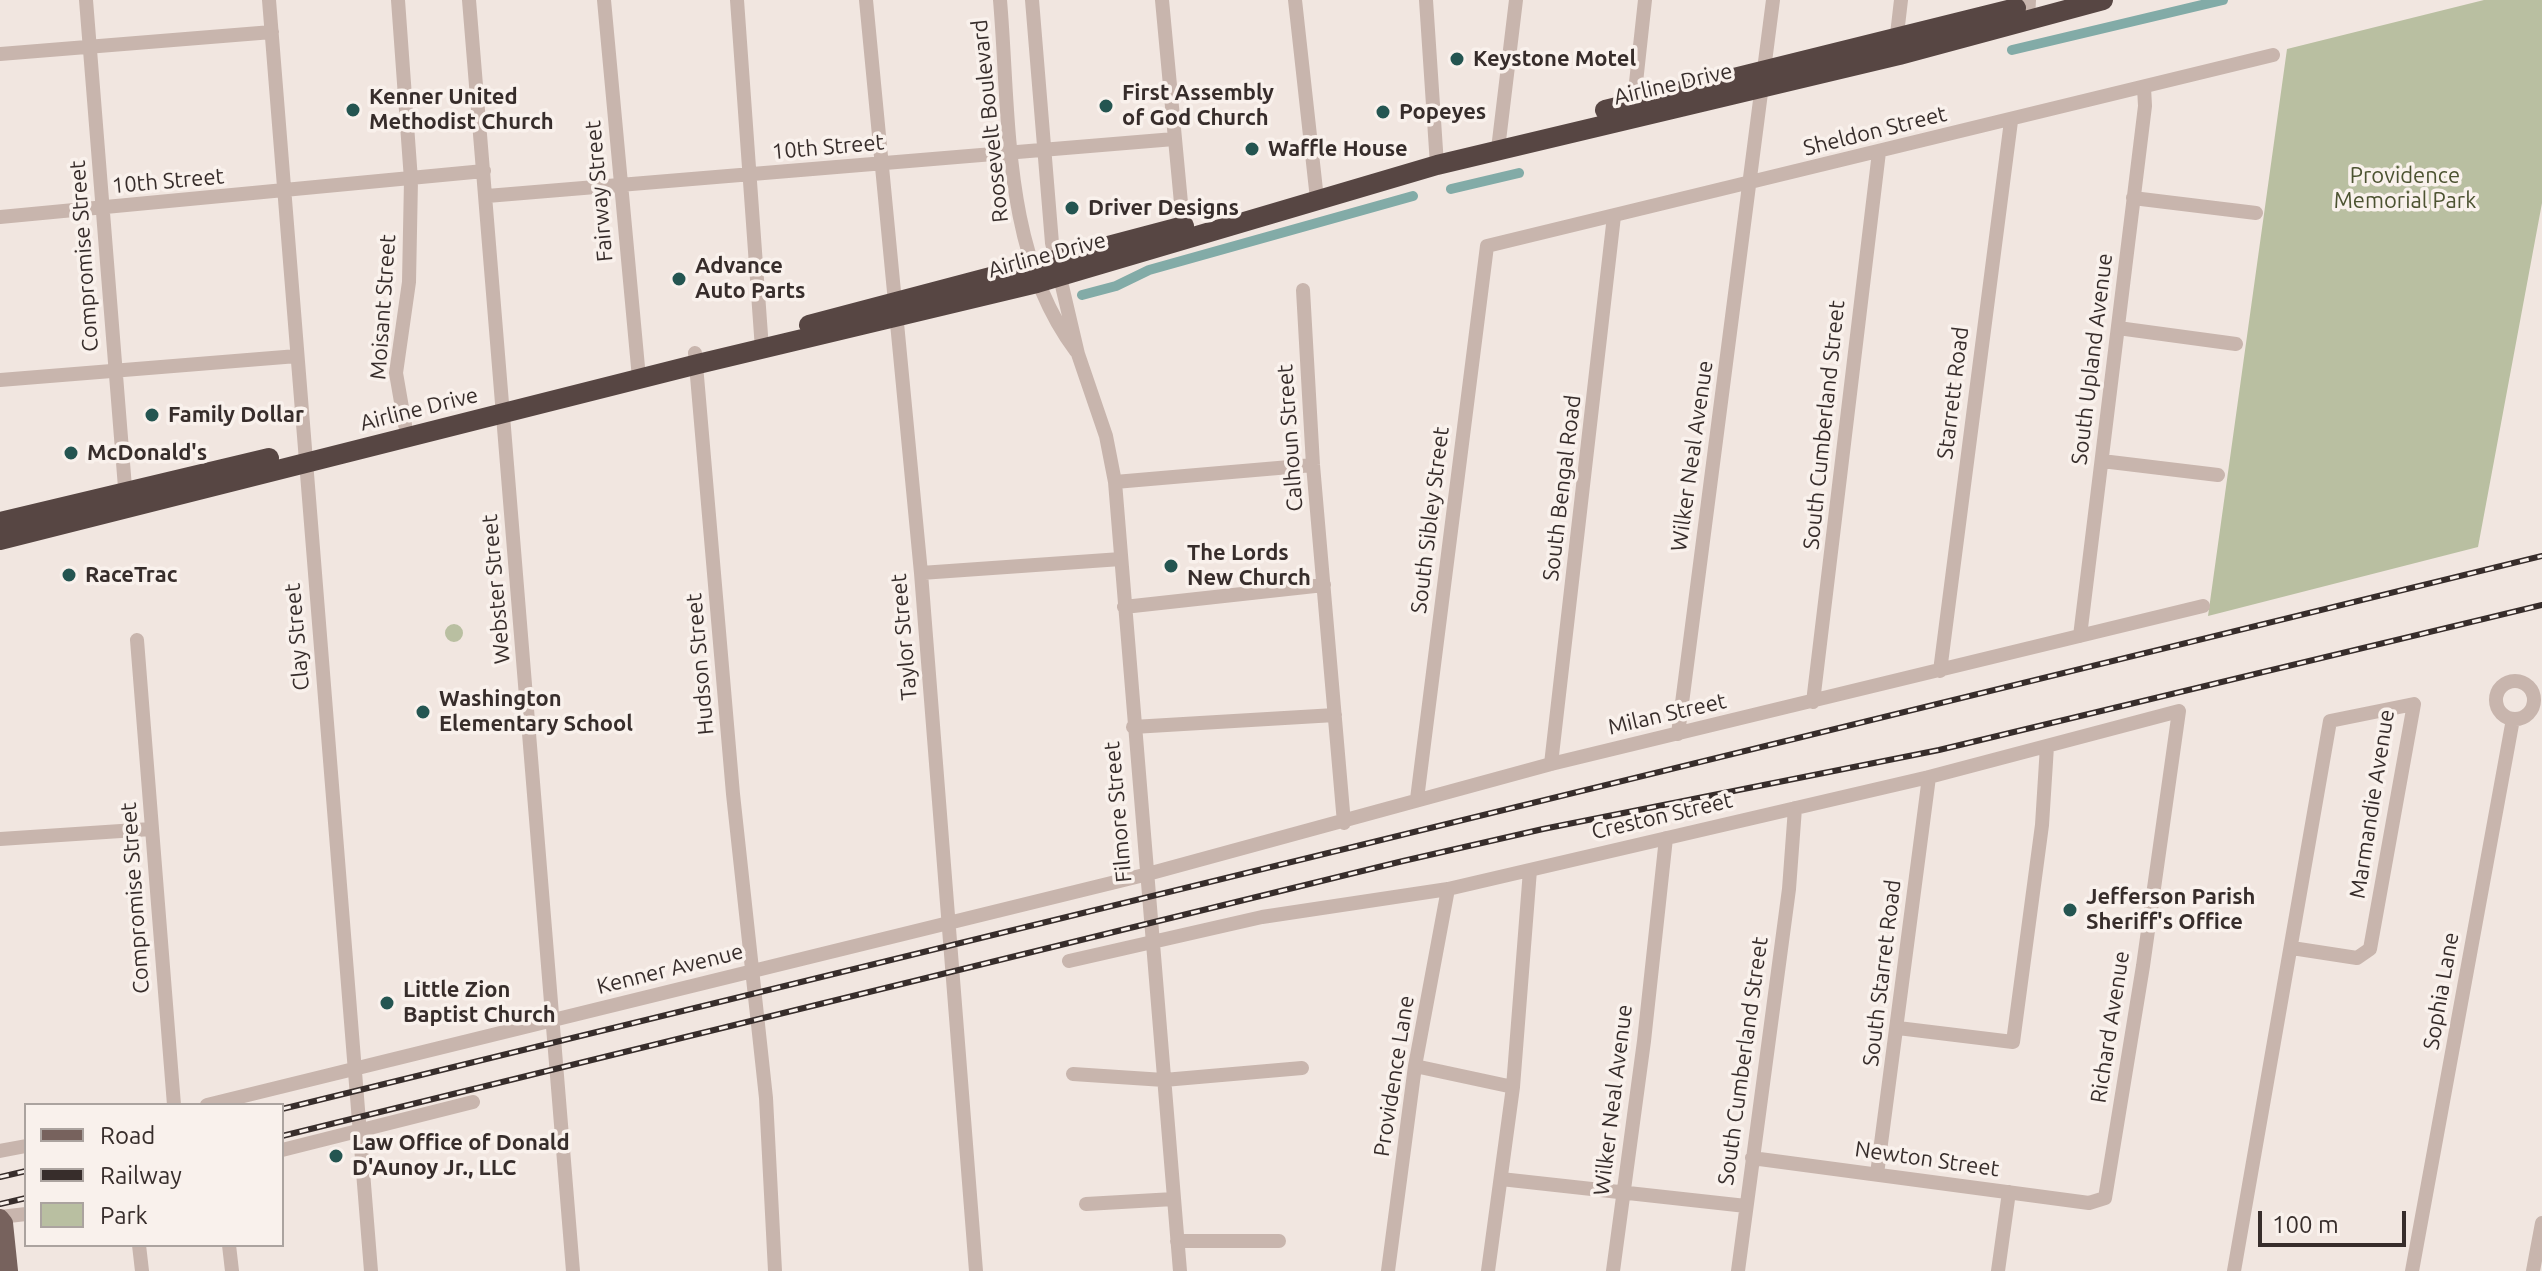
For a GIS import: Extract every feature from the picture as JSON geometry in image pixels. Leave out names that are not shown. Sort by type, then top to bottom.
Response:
[{"type":"highway","name":"Airline Drive","points":[[0,540],[126,501],[1035,276],[1498,142],[1898,46],[2033,6],[2103,0]]},
{"type":"highway","name":"Airline Drive","points":[[304,457],[405,425],[503,407]]},
{"type":"highway","name":"Airline Drive","points":[[0,522],[58,509],[126,501]]},
{"type":"highway","points":[[0,513],[38,505],[58,509]]},
{"type":"main road","points":[[0,1217],[4,1223],[9,1271]]},
{"type":"street","name":"Compromise Street","points":[[86,0],[126,501]]},
{"type":"street","name":"Clay Street","points":[[269,0],[371,1271]]},
{"type":"street","name":"Moisant Street","points":[[398,0],[411,180],[409,282],[396,373],[405,425]]},
{"type":"street","name":"Webster Street","points":[[469,0],[573,1271]]},
{"type":"street","name":"Fairway Street","points":[[604,0],[638,373]]},
{"type":"street","points":[[737,0],[761,343]]},
{"type":"street","name":"Taylor Street","points":[[866,0],[921,573],[976,1271]]},
{"type":"street","name":"Roosevelt Boulevard","points":[[1000,0],[1012,153],[1035,276]]},
{"type":"street","points":[[1032,0],[1049,227],[1058,269]]},
{"type":"street","points":[[1162,0],[1183,233]]},
{"type":"street","points":[[1295,0],[1316,193]]},
{"type":"street","points":[[1426,0],[1437,159]]},
{"type":"street","points":[[1498,142],[1516,0]]},
{"type":"street","points":[[1633,111],[1645,0]]},
{"type":"street","name":"Wilker Neal Avenue","points":[[1678,734],[1773,0]]},
{"type":"street","points":[[1898,46],[1901,0]]},
{"type":"street","points":[[0,54],[272,32]]},
{"type":"street","name":"Sheldon Street","points":[[1487,246],[2273,55]]},
{"type":"street","name":"South Upland Avenue","points":[[2080,636],[2144,87]]},
{"type":"street","name":"Starrett Road","points":[[1940,671],[2011,121]]},
{"type":"street","name":"10th Street","points":[[487,196],[1174,139]]},
{"type":"street","name":"South Cumberland Street","points":[[1813,702],[1879,152]]},
{"type":"street","name":"10th Street","points":[[0,217],[484,171]]},
{"type":"street","points":[[2133,198],[2256,213]]},
{"type":"street","name":"South Bengal Road","points":[[1551,764],[1614,216]]},
{"type":"street","name":"South Sibley Street","points":[[1417,799],[1487,246]]},
{"type":"street","name":"Filmore Street","points":[[1058,269],[1078,354],[1101,417],[1115,482],[1144,875],[1180,1271]]},
{"type":"street","name":"Filmore Street","points":[[1035,276],[1054,318],[1078,354]]},
{"type":"street","name":"Calhoun Street","points":[[1303,290],[1313,465],[1344,823]]},
{"type":"street","points":[[2118,328],[2236,344]]},
{"type":"street","points":[[0,380],[297,356]]},
{"type":"street","name":"Hudson Street","points":[[696,358],[733,794],[766,1098],[775,1271]]},
{"type":"street","points":[[2102,461],[2218,475]]},
{"type":"street","points":[[1115,482],[1313,465]]},
{"type":"street","points":[[921,573],[1121,559]]},
{"type":"street","points":[[1124,607],[1324,585]]},
{"type":"street","name":"Milan Street","points":[[1144,875],[1344,823],[1417,799],[1551,764],[2203,606]]},
{"type":"street","name":"Compromise Street","points":[[137,640],[174,1103]]},
{"type":"street","name":"Marmandie Avenue","points":[[2234,1271],[2330,721],[2414,704],[2370,949],[2357,958],[2292,948]]},
{"type":"street","name":"Creston Street","points":[[1069,961],[1262,917],[1448,889],[1929,777],[2179,711]]},
{"type":"street","name":"Richard Avenue","points":[[2095,1201],[2105,1198],[2143,966],[2179,711]]},
{"type":"street","points":[[1133,727],[1335,715]]},
{"type":"street","name":"Sophia Lane","points":[[2412,1271],[2513,719]]},
{"type":"street","points":[[1898,1028],[2013,1042],[2042,825],[2047,746]]},
{"type":"street","name":"South Starret Road","points":[[1877,1174],[1929,777]]},
{"type":"street","name":"South Cumberland Street","points":[[1738,1271],[1789,889],[1795,808]]},
{"type":"street","points":[[0,839],[151,829]]},
{"type":"street","name":"Wilker Neal Avenue","points":[[1613,1271],[1666,838]]},
{"type":"street","points":[[1488,1271],[1513,1087],[1530,870]]},
{"type":"street","name":"Kenner Avenue","points":[[215,1103],[1144,875]]},
{"type":"street","name":"Providence Lane","points":[[1388,1271],[1415,1066],[1448,889]]},
{"type":"street","points":[[1415,1066],[1513,1087]]},
{"type":"street","points":[[1073,1074],[1164,1080],[1302,1068]]},
{"type":"street","points":[[284,1149],[473,1102]]},
{"type":"street","points":[[0,1151],[24,1146]]},
{"type":"street","name":"Newton Street","points":[[1752,1158],[2095,1201]]},
{"type":"street","points":[[1501,1179],[1746,1206]]},
{"type":"street","points":[[1998,1271],[2009,1192]]},
{"type":"street","points":[[1086,1204],[1174,1199]]},
{"type":"street","points":[[0,1217],[24,1214]]},
{"type":"street","points":[[2533,1271],[2542,1223]]},
{"type":"street","points":[[1177,1241],[1279,1241]]},
{"type":"street","points":[[139,1247],[142,1271]]},
{"type":"street","points":[[229,1247],[232,1271]]},
{"type":"green space","name":"Providence Memorial Park","points":[[2484,0],[2542,0],[2542,203],[2478,547],[2208,616],[2287,49]]},
{"type":"green space","points":[[450,624],[458,624],[463,633],[461,640],[450,642],[445,637],[445,629]]},
{"type":"waterway","points":[[2012,50],[2223,0]]},
{"type":"waterway","points":[[1451,189],[1519,173]]},
{"type":"waterway","points":[[1082,295],[1116,286],[1149,270],[1413,196]]},
{"type":"railway","points":[[284,1109],[2542,556]]},
{"type":"railway","points":[[284,1136],[1403,861],[1543,829],[1939,750],[2542,605]]},
{"type":"railway","points":[[0,1177],[24,1171]]},
{"type":"railway","points":[[0,1204],[24,1198]]},
{"type":"place","name":"Keystone Motel","points":[[1457,59]]},
{"type":"place","name":"First Assembly of God Church","points":[[1106,106]]},
{"type":"place","name":"Kenner United Methodist Church","points":[[353,110]]},
{"type":"place","name":"Popeyes","points":[[1383,112]]},
{"type":"place","name":"Waffle House","points":[[1252,149]]},
{"type":"place","name":"Driver Designs","points":[[1072,208]]},
{"type":"place","name":"Advance Auto Parts","points":[[679,279]]},
{"type":"place","name":"Family Dollar","points":[[152,415]]},
{"type":"place","name":"McDonald's","points":[[71,453]]},
{"type":"place","name":"The Lords New Church","points":[[1171,566]]},
{"type":"place","name":"RaceTrac","points":[[69,575]]},
{"type":"place","name":"Washington Elementary School","points":[[423,712]]},
{"type":"place","name":"Jefferson Parish Sheriff's Office","points":[[2070,910]]},
{"type":"place","name":"Little Zion Baptist Church","points":[[387,1003]]},
{"type":"place","name":"Law Office of Donald D'Aunoy Jr., LLC","points":[[336,1156]]}]
